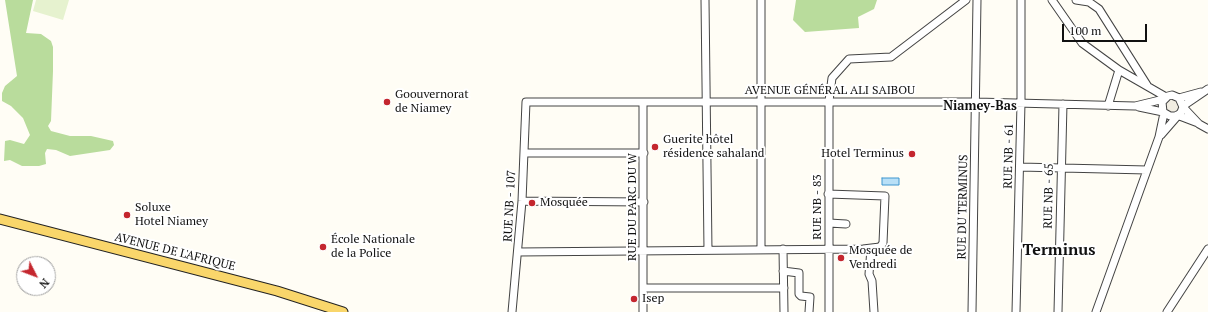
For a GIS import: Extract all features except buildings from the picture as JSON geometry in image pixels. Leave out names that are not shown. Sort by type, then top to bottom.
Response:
[{"type":"main road","name":"AVENUE DE L'AFRIQUE","points":[[0,219],[277,291],[343,312]]},
{"type":"street","points":[[705,0],[708,250]]},
{"type":"street","points":[[761,0],[761,249]]},
{"type":"street","name":"RUE NB - 83","points":[[829,312],[829,101],[832,78],[845,61],[853,58],[891,57],[966,0]]},
{"type":"street","name":"RUE DU TERMINUS","points":[[972,312],[977,0]]},
{"type":"street","name":"RUE NB - 61","points":[[1016,312],[1020,167],[1021,0]]},
{"type":"street","points":[[1052,0],[1082,43],[1119,70],[1165,98]]},
{"type":"street","points":[[1076,0],[1089,2],[1099,9],[1147,86]]},
{"type":"street","points":[[1108,106],[1119,70]]},
{"type":"street","points":[[1096,312],[1159,137],[1163,112],[1162,105],[1165,98],[1172,95],[1179,98],[1205,90]]},
{"type":"street","points":[[1159,137],[1183,107],[1205,90]]},
{"type":"street","name":"AVENUE GÉNÉRAL ALI SAIBOU","points":[[1135,106],[1165,98]]},
{"type":"street","points":[[1179,98],[1183,107],[1199,124]]},
{"type":"street","name":"AVENUE GÉNÉRAL ALI SAIBOU","points":[[526,102],[1021,102],[1135,106],[1163,112]]},
{"type":"street","name":"RUE NB - 107","points":[[512,312],[522,201],[526,102]]},
{"type":"street","name":"RUE DU PARC DU W","points":[[643,103],[643,312]]},
{"type":"street","name":"RUE NB - 65","points":[[1058,312],[1060,168],[1063,104]]},
{"type":"street","points":[[1163,112],[1170,116],[1177,115],[1208,129]]},
{"type":"street","points":[[524,153],[644,153]]},
{"type":"street","points":[[1020,167],[1147,170]]},
{"type":"street","points":[[518,252],[829,249],[879,248],[882,246],[886,196],[828,194]]},
{"type":"street","points":[[522,201],[644,202]]},
{"type":"street","points":[[828,223],[846,224]]},
{"type":"street","points":[[871,248],[869,274],[872,281],[874,312]]},
{"type":"street","points":[[783,249],[784,312]]},
{"type":"street","points":[[1167,312],[1208,249]]},
{"type":"street","points":[[783,271],[799,273],[799,294],[810,297],[810,312]]},
{"type":"street","points":[[644,288],[784,288]]},
{"type":"green space","points":[[5,0],[33,0],[26,33],[41,34],[51,41],[53,47],[53,71],[51,121],[48,126],[51,131],[70,136],[91,136],[113,141],[114,145],[110,150],[70,156],[56,150],[47,149],[45,153],[46,164],[39,166],[22,166],[10,160],[4,161],[5,141],[10,140],[24,144],[30,135],[23,118],[11,106],[2,101],[2,93],[5,86],[17,76]]},
{"type":"green space","points":[[36,0],[69,0],[63,20],[33,11]]},
{"type":"green space","points":[[796,0],[877,0],[874,9],[858,17],[859,28],[805,32],[793,20]]},
{"type":"shaded area","points":[[1172,100],[1176,102],[1178,106],[1176,110],[1172,112],[1168,110],[1166,106],[1168,102]]},
{"type":"water","points":[[882,178],[899,178],[899,185],[882,185]]},
{"type":"place","name":"Goouvernorat de Niamey","points":[[387,102]]},
{"type":"place","name":"Guerite hôtel résidence sahaland","points":[[655,147]]},
{"type":"place","name":"Hotel Terminus","points":[[912,154]]},
{"type":"place","name":"Mosquée","points":[[532,203]]},
{"type":"place","name":"Soluxe Hotel Niamey","points":[[127,215]]},
{"type":"place","name":"École Nationale de la Police","points":[[323,247]]},
{"type":"place","name":"Mosquée de Vendredi","points":[[841,258]]},
{"type":"place","name":"Isep","points":[[634,299]]},
{"type":"district","name":"Niamey-Bas","points":[[980,106]]},
{"type":"district","name":"Terminus","points":[[1059,250]]}]
